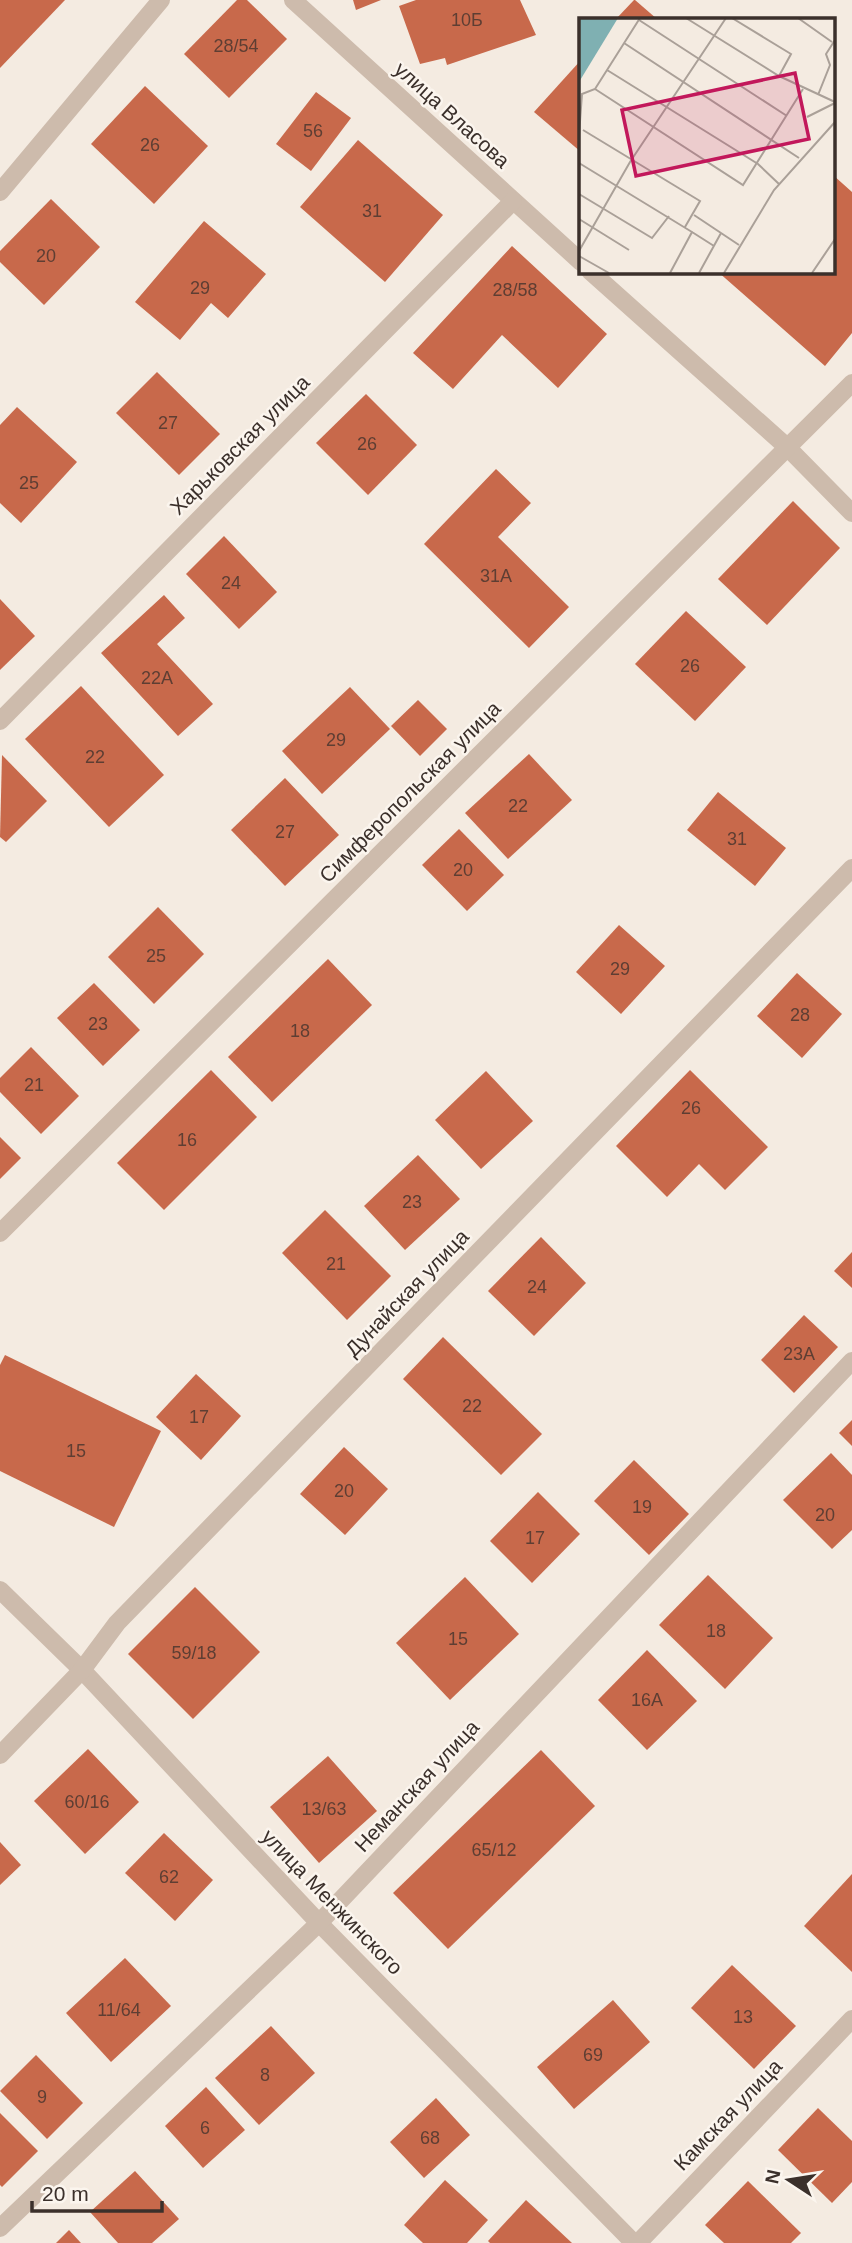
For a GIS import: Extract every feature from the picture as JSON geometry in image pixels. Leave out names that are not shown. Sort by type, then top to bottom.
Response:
[{"type":"street","points":[[0,192],[161,0]]},
{"type":"street","name":"улица Власова","points":[[293,0],[579,260]]},
{"type":"street","name":"Харьковская улица","points":[[0,721],[513,201]]},
{"type":"street","points":[[592,273],[787,447],[852,513]]},
{"type":"street","name":"Симферопольская улица","points":[[0,1233],[852,383]]},
{"type":"street","name":"Дунайская улица","points":[[0,1755],[82,1670],[117,1623],[852,868]]},
{"type":"street","name":"Неманская улица","points":[[0,2228],[319,1923],[852,1361]]},
{"type":"street","name":"улица Менжинского","points":[[0,1590],[82,1670],[319,1923],[636,2243]]},
{"type":"street","name":"Камская улица","points":[[636,2243],[852,2019]]},
{"type":"building","points":[[0,0],[65,0],[0,68]]},
{"type":"building","points":[[237,0],[247,0],[287,39],[229,98],[184,54]]},
{"type":"building","points":[[353,0],[381,0],[356,10]]},
{"type":"building","points":[[416,0],[520,0],[536,35],[447,65],[445,58],[420,64],[399,6]]},
{"type":"building","points":[[635,0],[656,18],[617,18]]},
{"type":"building","points":[[579,62],[579,150],[534,112]]},
{"type":"building","points":[[145,86],[208,146],[154,204],[91,144]]},
{"type":"building","points":[[316,92],[351,118],[311,171],[276,144]]},
{"type":"building","points":[[358,140],[443,215],[385,282],[300,207]]},
{"type":"building","points":[[834,176],[852,192],[852,333],[825,366],[719,273],[834,273]]},
{"type":"building","points":[[51,199],[100,247],[44,305],[0,262],[0,251]]},
{"type":"building","points":[[204,221],[266,274],[228,318],[211,303],[180,340],[135,302]]},
{"type":"building","points":[[512,246],[607,334],[558,388],[502,335],[453,389],[413,353]]},
{"type":"building","points":[[157,372],[220,434],[179,475],[116,413]]},
{"type":"building","points":[[366,394],[417,445],[368,495],[316,443]]},
{"type":"building","points":[[17,407],[77,462],[21,523],[0,503],[0,425]]},
{"type":"building","points":[[496,469],[531,503],[498,537],[569,607],[529,648],[424,544]]},
{"type":"building","points":[[793,501],[840,548],[767,625],[718,579]]},
{"type":"building","points":[[224,536],[277,592],[239,629],[186,574]]},
{"type":"building","points":[[164,595],[185,618],[157,644],[213,704],[178,736],[101,653]]},
{"type":"building","points":[[0,599],[35,636],[0,670]]},
{"type":"building","points":[[686,611],[746,667],[695,721],[635,664]]},
{"type":"building","points":[[81,686],[164,775],[109,827],[25,739]]},
{"type":"building","points":[[350,687],[390,729],[322,794],[282,751]]},
{"type":"building","points":[[418,700],[447,729],[420,756],[391,726]]},
{"type":"building","points":[[529,754],[572,800],[508,859],[465,813]]},
{"type":"building","points":[[2,755],[47,801],[6,842],[0,837]]},
{"type":"building","points":[[285,778],[339,835],[285,886],[231,830]]},
{"type":"building","points":[[718,792],[786,848],[755,886],[687,830]]},
{"type":"building","points":[[459,829],[504,875],[467,911],[422,865]]},
{"type":"building","points":[[158,907],[204,954],[154,1004],[108,957]]},
{"type":"building","points":[[619,925],[665,966],[621,1014],[576,972]]},
{"type":"building","points":[[328,959],[372,1005],[272,1102],[228,1057]]},
{"type":"building","points":[[797,973],[842,1014],[802,1058],[757,1016]]},
{"type":"building","points":[[94,983],[140,1030],[103,1066],[57,1018]]},
{"type":"building","points":[[31,1047],[79,1096],[41,1134],[0,1092],[0,1078]]},
{"type":"building","points":[[211,1070],[257,1117],[164,1210],[117,1163]]},
{"type":"building","points":[[690,1070],[768,1147],[725,1190],[699,1164],[667,1197],[616,1146]]},
{"type":"building","points":[[486,1071],[533,1121],[481,1169],[435,1120]]},
{"type":"building","points":[[0,1137],[21,1158],[0,1179]]},
{"type":"building","points":[[418,1155],[460,1199],[405,1250],[364,1206]]},
{"type":"building","points":[[325,1210],[391,1276],[347,1320],[282,1253]]},
{"type":"building","points":[[541,1237],[586,1283],[534,1336],[488,1291]]},
{"type":"building","points":[[852,1252],[852,1288],[834,1271]]},
{"type":"building","points":[[804,1315],[838,1347],[794,1393],[761,1360]]},
{"type":"building","points":[[443,1337],[542,1434],[501,1475],[403,1379]]},
{"type":"building","points":[[5,1355],[161,1431],[114,1527],[0,1471],[0,1365]]},
{"type":"building","points":[[196,1374],[241,1416],[201,1460],[156,1417]]},
{"type":"building","points":[[852,1420],[852,1446],[839,1433]]},
{"type":"building","points":[[344,1447],[388,1489],[345,1535],[300,1494]]},
{"type":"building","points":[[831,1453],[852,1475],[852,1530],[832,1549],[783,1500]]},
{"type":"building","points":[[634,1460],[689,1514],[649,1555],[594,1501]]},
{"type":"building","points":[[538,1492],[580,1534],[532,1583],[490,1541]]},
{"type":"building","points":[[708,1575],[773,1638],[725,1689],[659,1625]]},
{"type":"building","points":[[465,1577],[519,1634],[450,1700],[396,1643]]},
{"type":"building","points":[[195,1587],[260,1652],[193,1719],[128,1654]]},
{"type":"building","points":[[647,1650],[697,1701],[647,1750],[598,1700]]},
{"type":"building","points":[[88,1749],[139,1802],[85,1854],[34,1801]]},
{"type":"building","points":[[541,1750],[595,1806],[448,1949],[393,1893]]},
{"type":"building","points":[[328,1756],[377,1811],[319,1863],[270,1807]]},
{"type":"building","points":[[164,1833],[213,1880],[175,1921],[125,1873]]},
{"type":"building","points":[[0,1842],[21,1865],[0,1885]]},
{"type":"building","points":[[852,1874],[852,1972],[804,1926]]},
{"type":"building","points":[[125,1958],[171,2006],[111,2062],[66,2013]]},
{"type":"building","points":[[732,1965],[796,2026],[754,2069],[691,2008]]},
{"type":"building","points":[[613,2000],[650,2042],[574,2109],[537,2067]]},
{"type":"building","points":[[271,2026],[315,2073],[259,2125],[215,2078]]},
{"type":"building","points":[[36,2055],[83,2103],[47,2139],[0,2091]]},
{"type":"building","points":[[206,2087],[245,2130],[203,2168],[165,2126]]},
{"type":"building","points":[[436,2098],[470,2135],[424,2178],[390,2142]]},
{"type":"building","points":[[818,2108],[852,2141],[852,2182],[832,2203],[778,2150]]},
{"type":"building","points":[[0,2113],[38,2151],[2,2187],[0,2185]]},
{"type":"building","points":[[135,2171],[179,2219],[152,2243],[118,2243],[90,2212]]},
{"type":"building","points":[[445,2180],[488,2220],[467,2243],[423,2243],[404,2225]]},
{"type":"building","points":[[748,2181],[801,2233],[791,2243],[724,2243],[705,2225]]},
{"type":"building","points":[[526,2200],[572,2243],[490,2243],[488,2241]]},
{"type":"building","points":[[69,2230],[81,2243],[56,2243]]}]
